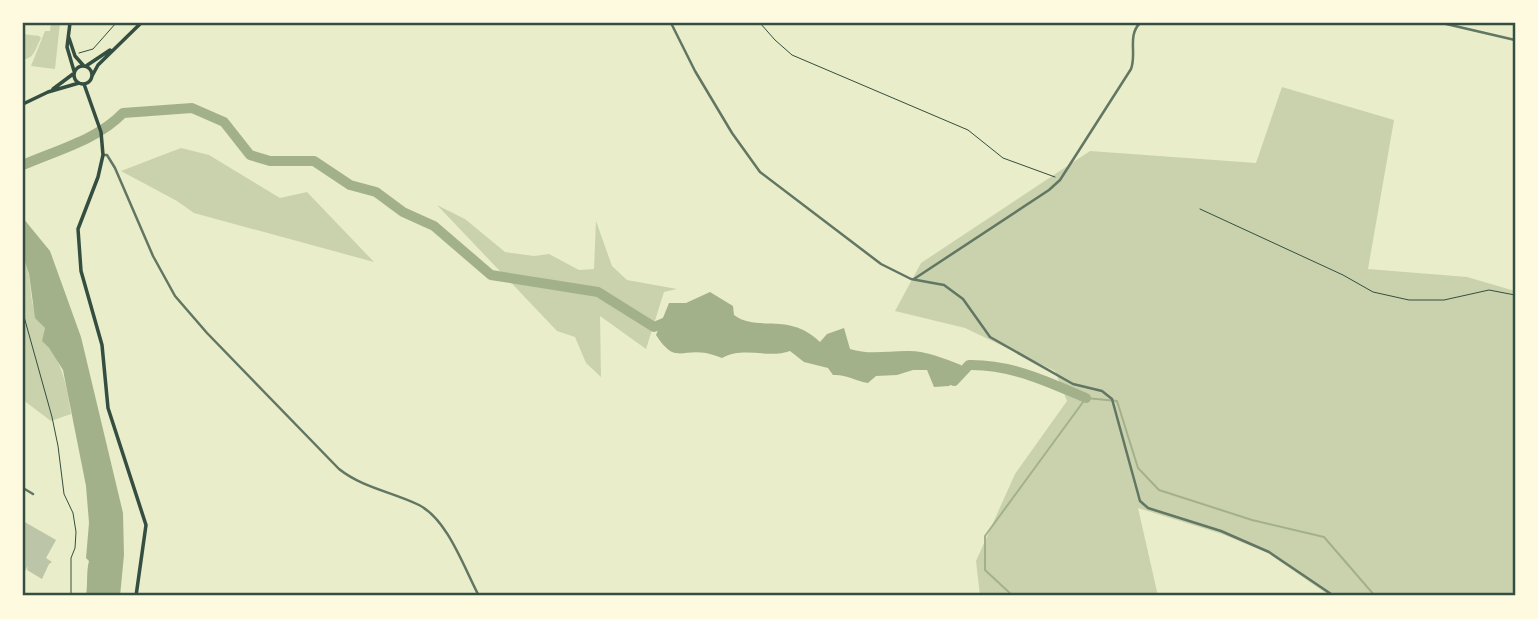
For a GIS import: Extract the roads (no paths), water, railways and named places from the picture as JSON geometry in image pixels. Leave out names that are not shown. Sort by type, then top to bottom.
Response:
[{"type":"main road","points":[[70,23],[68,51],[75,79],[82,83],[101,131],[103,155],[98,177],[78,229],[81,271],[102,345],[108,408],[146,525],[136,596]]},
{"type":"main road","points":[[23,104],[48,92],[89,81],[96,67],[141,23]]},
{"type":"main road","points":[[69,36],[75,56],[90,69],[92,76]]},
{"type":"main road","points":[[48,92],[78,67],[85,66],[118,44]]},
{"type":"street","points":[[671,23],[695,72],[732,134],[760,172],[881,264],[914,279],[944,285],[963,299],[990,337],[1073,384],[1102,391],[1113,401],[1140,501],[1148,508],[1222,531],[1269,552],[1334,596]]},
{"type":"street","points":[[914,279],[1049,190],[1060,180],[1132,69],[1132,37],[1140,23]]},
{"type":"street","points":[[1442,23],[1515,40]]},
{"type":"street","points":[[103,155],[107,155],[115,168],[157,266],[180,304],[339,469],[366,485],[432,514],[443,527],[479,596]]},
{"type":"street","points":[[23,488],[33,494]]},
{"type":"waterway","points":[[23,165],[89,137],[123,113],[192,108],[224,122],[250,155],[270,161],[314,161],[350,185],[376,192],[403,212],[434,226],[491,275],[598,292],[654,327],[673,319]]},
{"type":"waterway","points":[[954,381],[969,365],[985,365],[1029,375],[1086,398]]},
{"type":"waterway","points":[[1013,596],[985,570],[985,536],[1086,398],[1117,401],[1138,468],[1159,490],[1252,520],[1324,537],[1375,596]]}]
